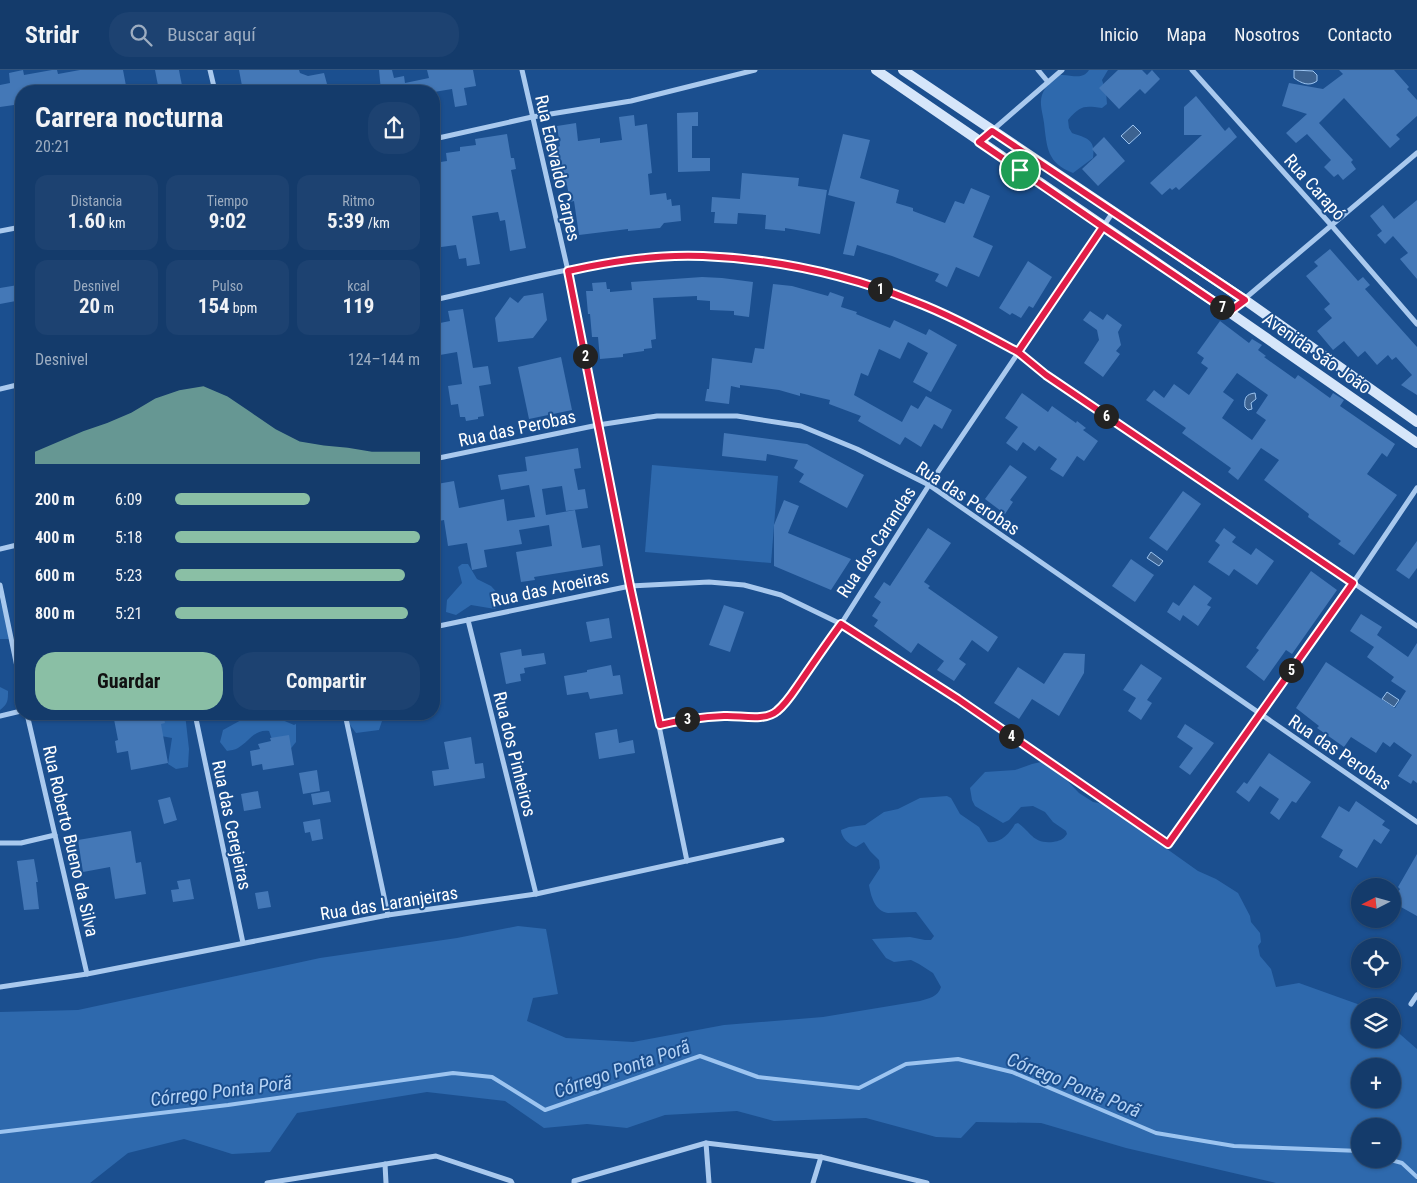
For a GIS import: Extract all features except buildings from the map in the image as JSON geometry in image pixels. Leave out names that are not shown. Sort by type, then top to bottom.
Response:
[{"type":"street","points":[[210,70],[214,85]]},
{"type":"street","name":"Rua Edevaldo Carpes","points":[[522,70],[568,271],[630,586],[687,861]]},
{"type":"street","points":[[440,138],[532,117],[631,101],[755,70]]},
{"type":"street","name":"Avenida São João","points":[[876,70],[1417,443]]},
{"type":"street","name":"Avenida São João","points":[[903,70],[1245,300],[1417,422]]},
{"type":"street","points":[[1038,70],[1048,82]]},
{"type":"street","points":[[979,142],[1062,70]]},
{"type":"street","name":"Rua Carapó","points":[[1192,70],[1417,324]]},
{"type":"street","points":[[1229,312],[1417,153]]},
{"type":"street","name":"Rua dos Carandas","points":[[660,725],[696,718],[767,716],[777,712],[841,624],[929,485],[1112,212]]},
{"type":"street","points":[[0,231],[15,228]]},
{"type":"street","points":[[440,299],[605,263],[657,257],[693,256],[789,265],[860,282],[914,301],[957,320],[1018,352],[1046,375],[1417,626]]},
{"type":"street","points":[[1336,386],[1344,371]]},
{"type":"street","points":[[0,388],[15,385]]},
{"type":"street","name":"Rua das Perobas","points":[[440,458],[598,425],[657,416],[737,416],[801,426],[857,449],[929,485],[1417,822]]},
{"type":"street","points":[[1260,714],[1353,583],[1417,488]]},
{"type":"street","points":[[0,549],[15,545]]},
{"type":"street","name":"Rua das Aroeiras","points":[[440,626],[630,586],[709,582],[744,586],[781,595],[841,624],[958,699],[1168,844],[1260,714]]},
{"type":"street","points":[[0,585],[15,657]]},
{"type":"street","name":"Rua dos Pinheiros","points":[[468,620],[536,894]]},
{"type":"street","points":[[0,716],[15,713]]},
{"type":"street","name":"Rua Roberto Bueno da Silva","points":[[28,720],[87,974]]},
{"type":"street","name":"Rua das Cerejeiras","points":[[196,720],[243,943]]},
{"type":"street","points":[[346,720],[388,915]]},
{"type":"street","points":[[0,843],[21,844],[55,835]]},
{"type":"street","name":"Rua das Laranjeiras","points":[[0,987],[87,974],[388,915],[536,894],[782,840]]},
{"type":"street","points":[[1411,1004],[1417,995]]},
{"type":"street","points":[[706,1143],[709,1183]]},
{"type":"street","points":[[574,1183],[574,1181],[706,1143],[821,1157],[927,1183]]},
{"type":"street","points":[[267,1183],[436,1156],[512,1181],[512,1183]]},
{"type":"street","points":[[813,1183],[821,1157]]},
{"type":"street","points":[[385,1164],[386,1183]]},
{"type":"shaded area","points":[[1089,70],[1108,70],[1102,80],[1107,104],[1102,108],[1080,109],[1068,120],[1072,133],[1089,140],[1094,152],[1093,158],[1073,173],[1064,169],[1050,154],[1046,140],[1041,98],[1047,86],[1060,75],[1080,76]]},
{"type":"shaded area","points":[[1294,70],[1313,71],[1317,75],[1317,81],[1305,84],[1294,78]]},
{"type":"shaded area","points":[[1133,125],[1141,133],[1129,144],[1121,136]]},
{"type":"shaded area","points":[[1255,393],[1256,399],[1251,403],[1252,409],[1248,410],[1245,407],[1245,399],[1248,395]]},
{"type":"shaded area","points":[[652,465],[778,476],[771,563],[645,552]]},
{"type":"shaded area","points":[[1151,552],[1163,561],[1159,566],[1147,558]]},
{"type":"shaded area","points":[[462,564],[468,564],[477,579],[491,586],[503,599],[495,609],[471,605],[456,615],[446,612],[447,600],[462,583],[458,567]]},
{"type":"shaded area","points":[[0,600],[6,620],[9,639],[0,639]]},
{"type":"shaded area","points":[[0,687],[8,691],[8,697],[5,706],[0,710]]},
{"type":"shaded area","points":[[1387,692],[1399,700],[1394,707],[1382,699]]},
{"type":"shaded area","points":[[155,720],[186,720],[189,749],[188,767],[176,769],[168,764],[172,738],[145,733]]},
{"type":"shaded area","points":[[241,720],[282,720],[294,725],[296,724],[296,742],[288,752],[277,753],[269,731],[264,731],[256,734],[237,749],[227,751],[220,742],[223,730]]},
{"type":"shaded area","points":[[346,720],[382,720],[379,730],[356,733]]},
{"type":"shaded area","points":[[1045,761],[1055,768],[1079,793],[1093,802],[1109,805],[1136,818],[1160,844],[1198,871],[1216,879],[1238,893],[1250,916],[1251,922],[1260,933],[1261,942],[1258,946],[1260,956],[1271,969],[1276,987],[1299,983],[1351,1002],[1351,1048],[1401,1048],[1401,1035],[1417,1049],[1417,1183],[1276,1183],[1126,1148],[1041,1123],[976,1122],[961,1138],[936,1137],[866,1118],[774,1121],[737,1111],[665,1115],[627,1128],[587,1124],[544,1128],[505,1101],[427,1092],[297,1113],[270,1152],[232,1154],[184,1139],[128,1153],[90,1183],[0,1183],[0,1012],[78,1010],[320,958],[457,938],[518,926],[546,929],[558,994],[533,998],[527,1021],[566,1038],[633,1042],[724,1025],[823,1017],[930,998],[938,993],[941,987],[933,973],[911,960],[894,962],[886,958],[872,939],[910,937],[931,940],[934,936],[916,912],[888,913],[877,906],[872,899],[869,885],[880,868],[879,860],[864,842],[856,847],[848,843],[841,830],[865,825],[884,812],[898,809],[920,798],[947,796],[951,798],[960,814],[979,827],[988,842],[1000,840],[1018,823],[1037,840],[1053,842],[1064,838],[1067,834],[1066,831],[1053,822],[1045,812],[1033,806],[1021,807],[1009,820],[1003,823],[975,806],[970,788],[985,772],[1015,770]]},
{"type":"waterway","name":"Córrego Ponta Porã","points":[[0,1132],[228,1105],[453,1073],[492,1077],[545,1110],[700,1056],[758,1077],[859,1088],[906,1064],[958,1059],[1012,1072],[1156,1133],[1234,1146],[1351,1151]]},
{"type":"waterway","name":"Córrego Ponta Porã","points":[[1401,1163],[1417,1177]]},
{"type":"route","points":[[1020,170],[979,142],[992,131],[1245,300],[1229,312],[1103,227],[1018,352],[1046,375],[1353,583],[1168,844],[958,699],[841,624],[777,712],[767,716],[696,718],[660,725],[630,586],[568,271],[605,263],[657,257],[702,256],[789,265],[860,282],[914,301],[957,320],[1018,352],[1046,310],[1103,227],[1020,170]]}]
